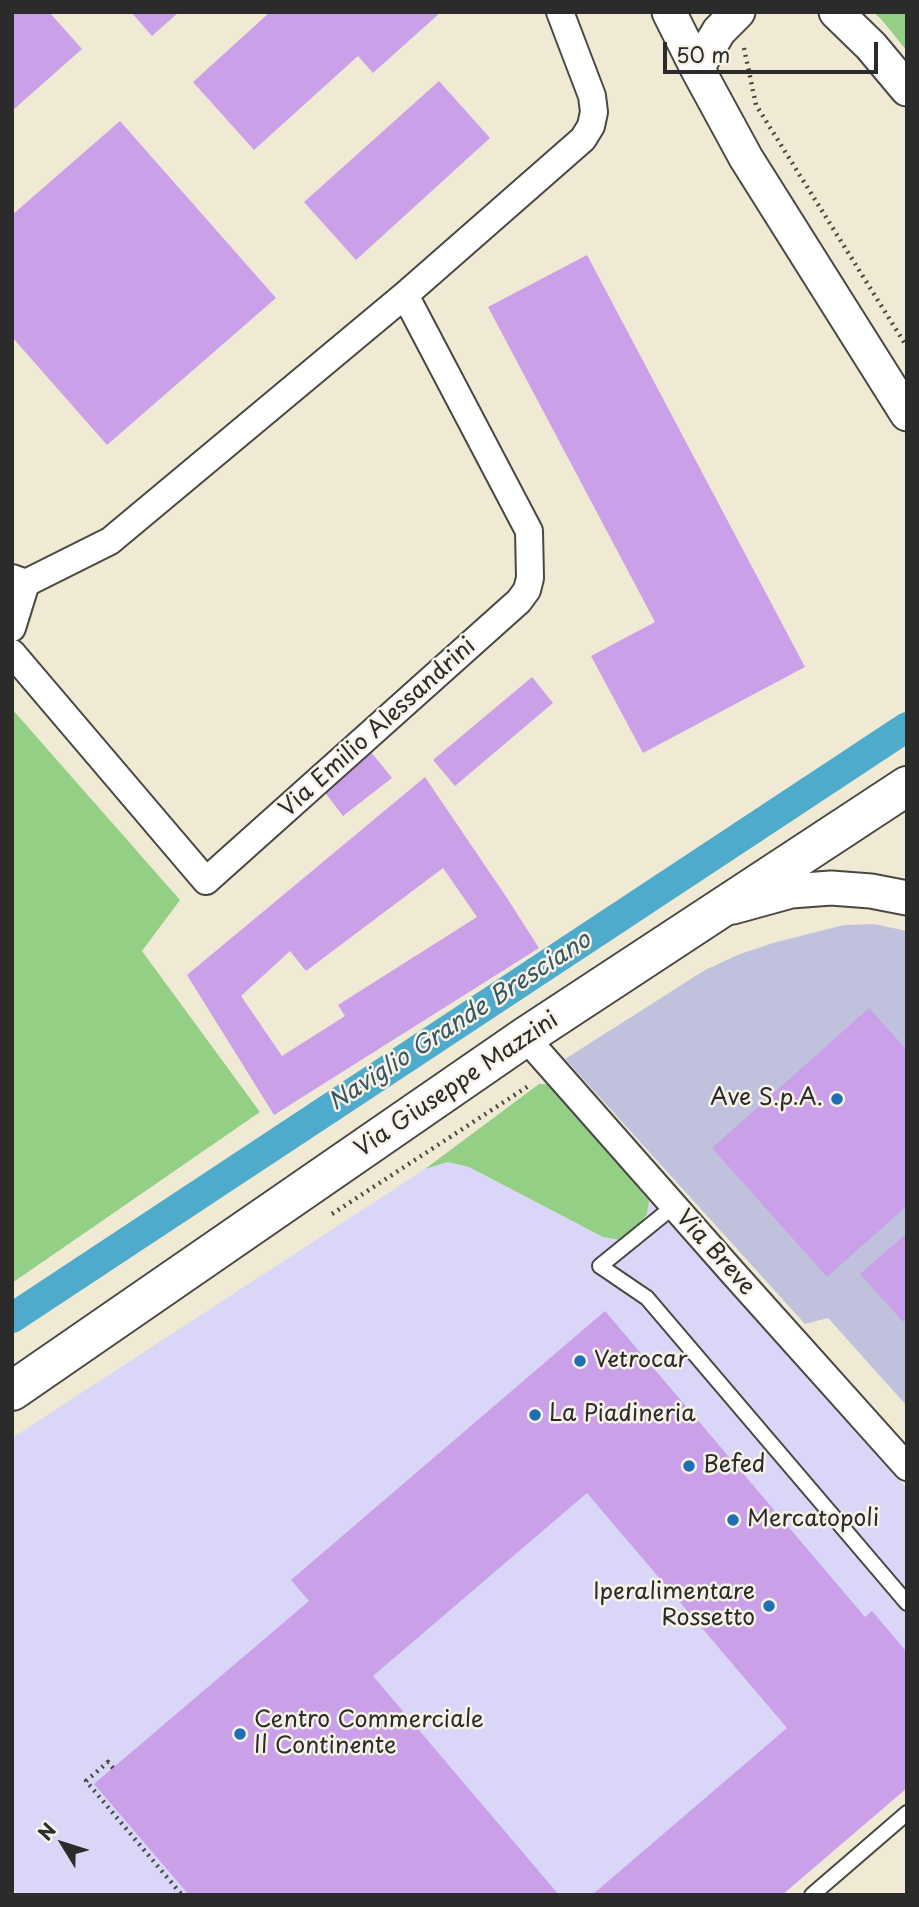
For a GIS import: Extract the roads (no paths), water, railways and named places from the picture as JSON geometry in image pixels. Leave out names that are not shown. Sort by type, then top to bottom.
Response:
[{"type":"main road","name":"Via Giuseppe Mazzini","points":[[12,1391],[525,1037],[907,786]]},
{"type":"street","points":[[12,628],[19,581],[110,541],[405,295],[583,139],[591,126],[594,112],[592,96],[560,12]]},
{"type":"street","points":[[669,12],[747,158],[907,414]]},
{"type":"street","points":[[836,12],[871,46],[907,89]]},
{"type":"street","points":[[697,68],[719,31],[732,18]]},
{"type":"street","name":"Via Emilio Alessandrini","points":[[12,653],[206,881],[519,601],[527,590],[530,578],[528,531],[405,295]]},
{"type":"street","points":[[713,913],[791,891],[831,888],[871,891],[907,898]]},
{"type":"street","name":"Via Breve","points":[[525,1037],[907,1467]]},
{"type":"lane","points":[[674,1206],[600,1266],[647,1298],[907,1603]]},
{"type":"lane","points":[[812,1895],[907,1813]]},
{"type":"waterway","name":"Naviglio Grande Bresciano","points":[[12,1318],[907,727]]},
{"type":"place","name":"Ave S.p.A.","points":[[837,1099]]},
{"type":"place","name":"Vetrocar","points":[[580,1361]]},
{"type":"place","name":"La Piadineria","points":[[535,1415]]},
{"type":"place","name":"Befed","points":[[689,1466]]},
{"type":"place","name":"Mercatopoli","points":[[733,1520]]},
{"type":"place","name":"Iperalimentare Rossetto","points":[[769,1606]]},
{"type":"place","name":"Centro Commerciale Il Continente","points":[[240,1734]]}]
